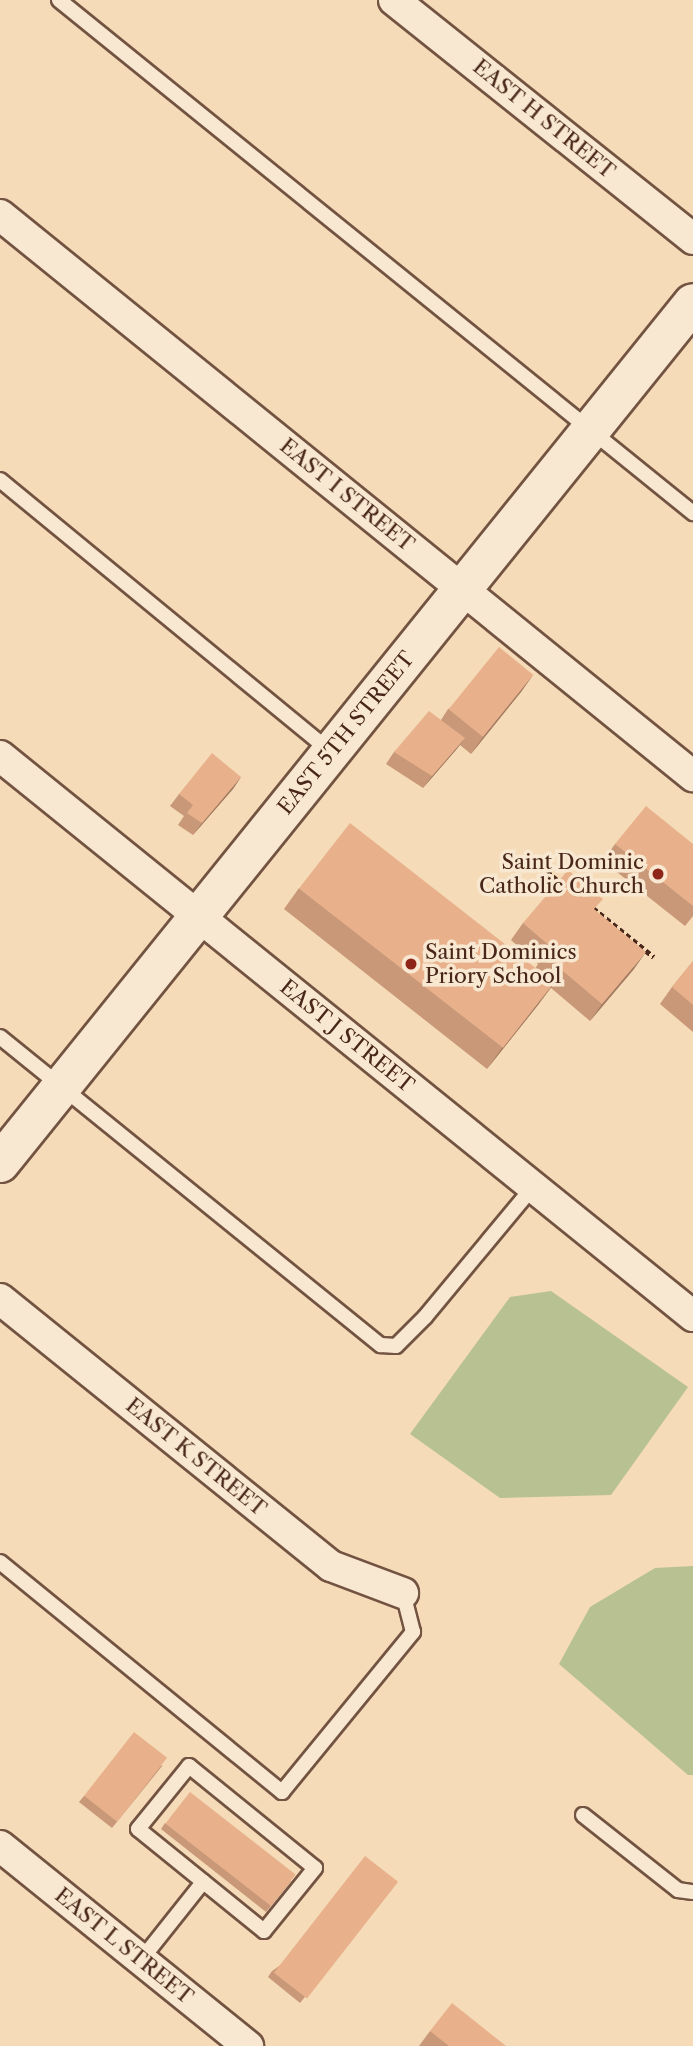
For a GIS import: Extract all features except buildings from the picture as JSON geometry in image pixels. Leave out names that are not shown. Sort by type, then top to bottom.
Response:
[{"type":"street","name":"EAST H STREET","points":[[394,0],[693,239]]},
{"type":"street","name":"EAST I STREET","points":[[0,215],[693,776]]},
{"type":"street","name":"EAST 5TH STREET","points":[[0,1163],[693,303]]},
{"type":"street","name":"EAST J STREET","points":[[0,756],[693,1316]]},
{"type":"street","name":"EAST K STREET","points":[[0,1299],[331,1566],[403,1594]]},
{"type":"street","name":"EAST L STREET","points":[[0,1846],[248,2046]]},
{"type":"lane","points":[[59,0],[693,513]]},
{"type":"lane","points":[[0,481],[331,751]]},
{"type":"lane","points":[[0,1037],[381,1345],[396,1346],[425,1317],[533,1187]]},
{"type":"lane","points":[[0,1562],[282,1792],[413,1632],[403,1594]]},
{"type":"lane","points":[[189,1766],[315,1868],[264,1931],[203,1882],[138,1829],[189,1766]]},
{"type":"lane","points":[[583,1815],[678,1889],[693,1892]]},
{"type":"lane","points":[[141,1960],[203,1882]]},
{"type":"path","points":[[540,866],[571,891]]},
{"type":"path","points":[[582,899],[654,957]]},
{"type":"green space","points":[[551,1291],[688,1387],[611,1495],[500,1498],[410,1434],[510,1297]]},
{"type":"green space","points":[[693,1566],[693,1775],[688,1775],[559,1664],[590,1607],[655,1568]]},
{"type":"place","name":"Saint Dominic Catholic Church","points":[[658,874]]},
{"type":"place","name":"Saint Dominics Priory School","points":[[411,964]]}]
